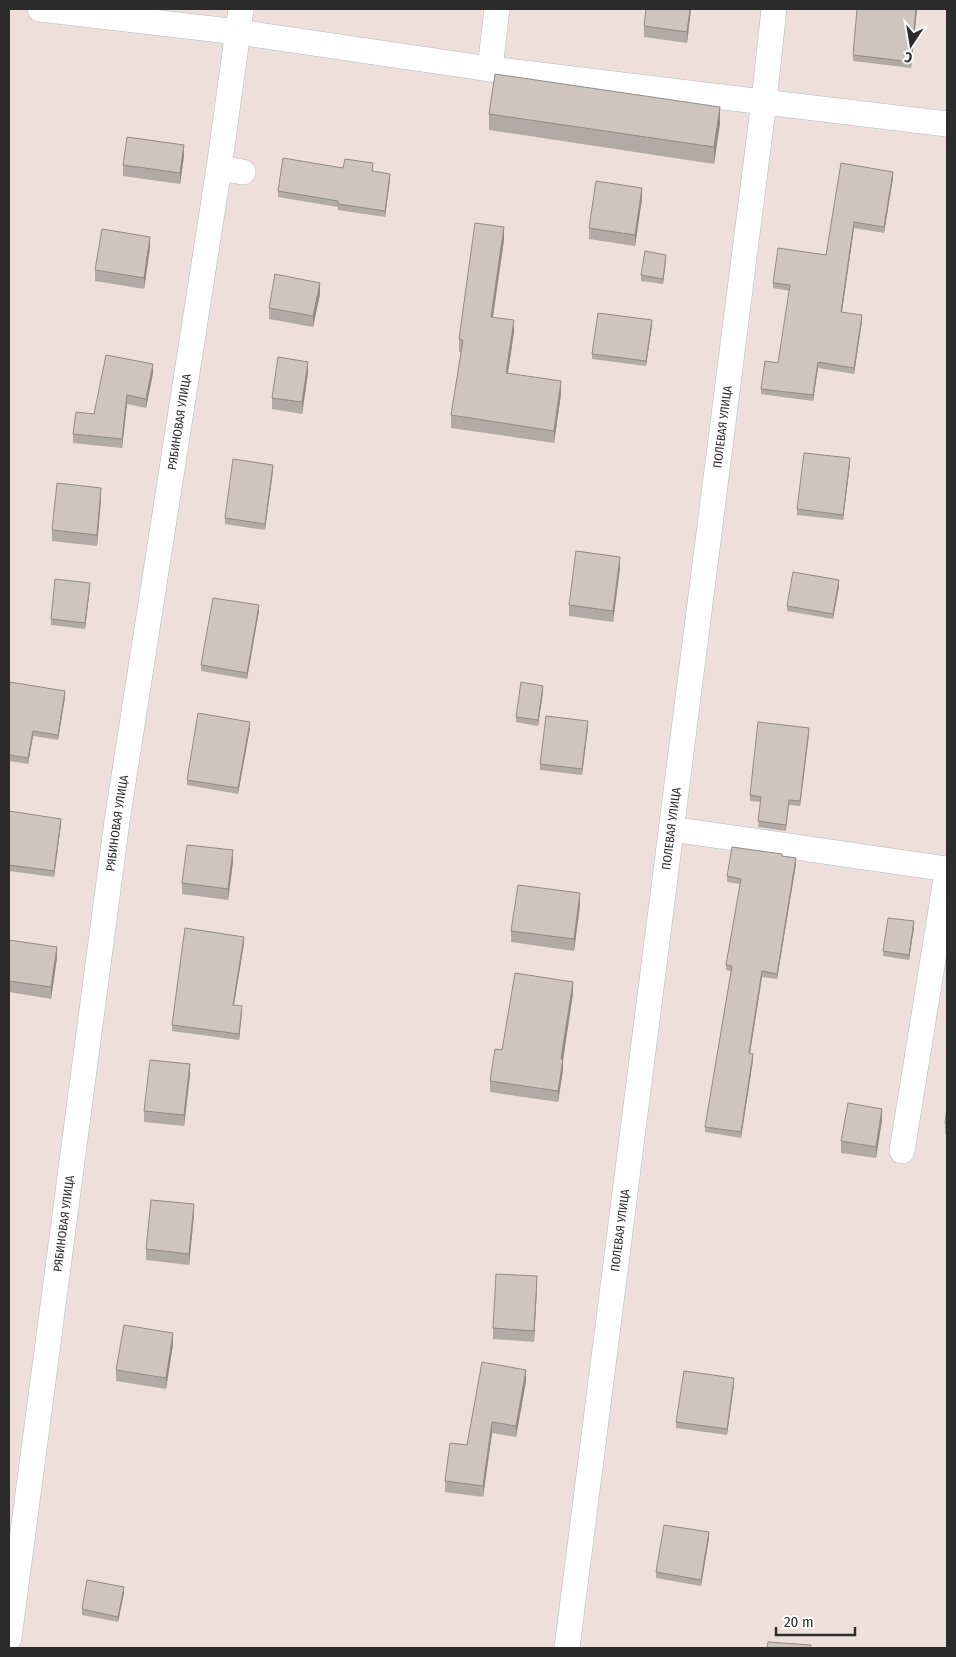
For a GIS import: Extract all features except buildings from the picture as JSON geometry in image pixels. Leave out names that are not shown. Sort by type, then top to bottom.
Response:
[{"type":"street","points":[[40,9],[239,20],[490,69],[947,124]]},
{"type":"street","points":[[490,69],[497,9]]},
{"type":"street","name":"ПОЛЕВАЯ УЛИЦА","points":[[567,1648],[764,101],[774,9]]},
{"type":"street","name":"РЯБИНОВАЯ УЛИЦА","points":[[9,1638],[117,821],[219,168],[239,20]]},
{"type":"street","points":[[219,168],[243,172]]},
{"type":"street","points":[[671,829],[947,869]]},
{"type":"street","points":[[902,1151],[947,873]]}]
